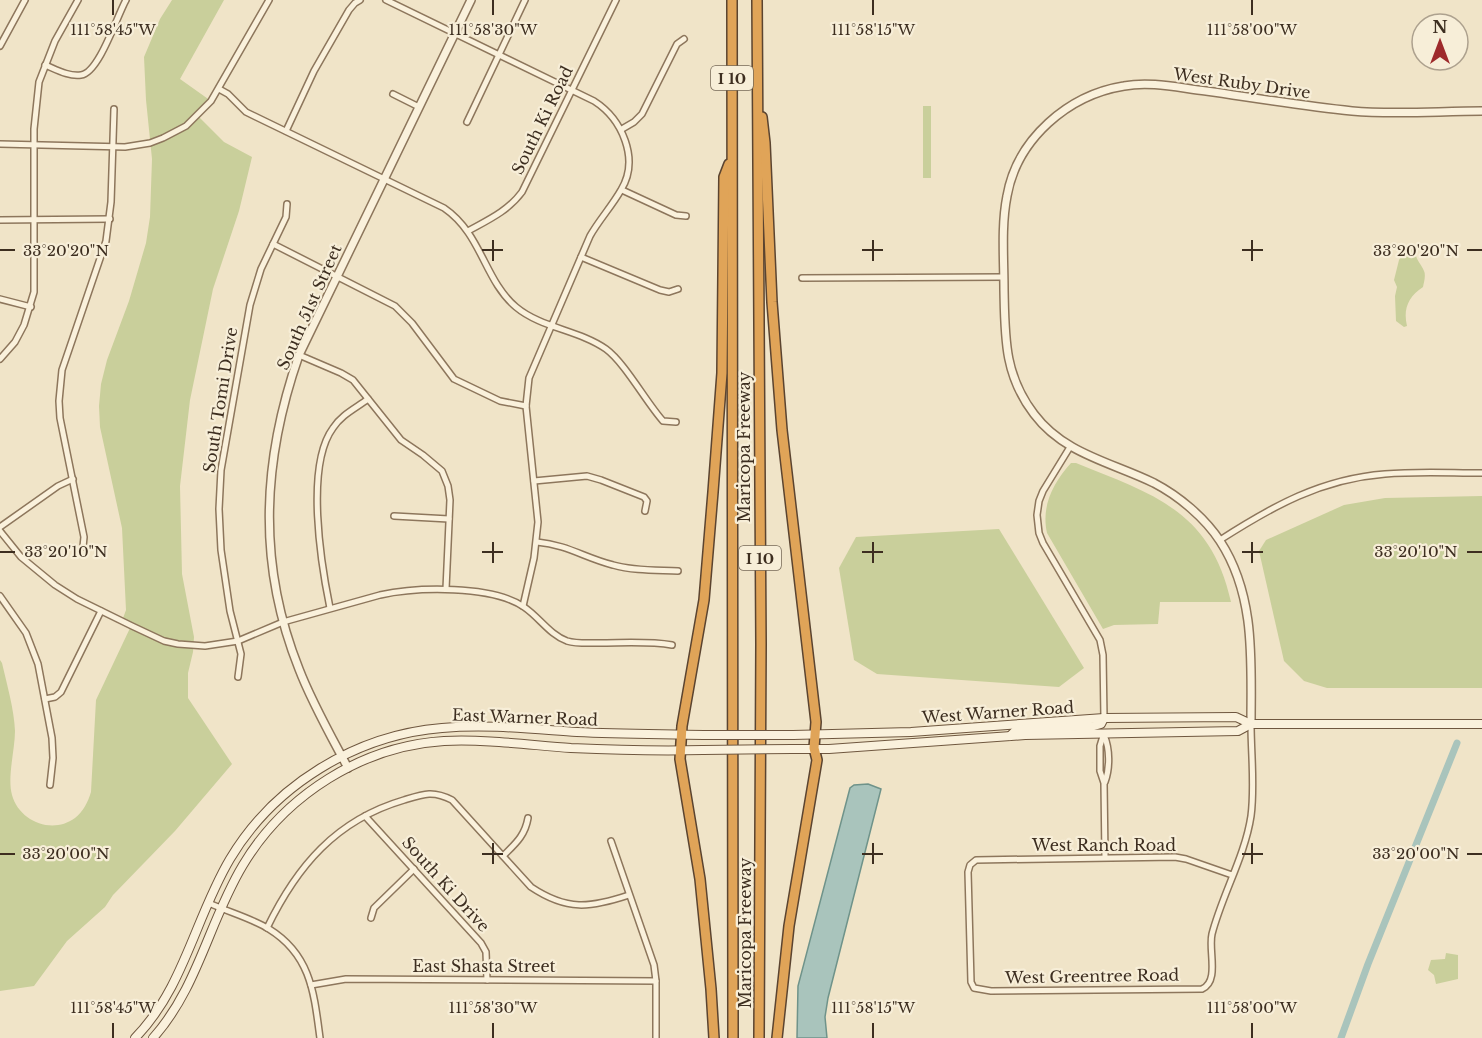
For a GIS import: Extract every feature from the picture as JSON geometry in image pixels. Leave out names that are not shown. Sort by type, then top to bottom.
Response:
[{"type":"highway","name":"Maricopa Freeway","points":[[732,0],[732,1038]]},
{"type":"highway","name":"Maricopa Freeway","points":[[757,0],[761,644],[759,1038]]},
{"type":"highway","points":[[757,77],[765,143],[772,302],[782,430],[816,722],[814,748],[817,760],[787,935],[777,1038]]},
{"type":"highway","points":[[714,1038],[701,887],[680,750],[704,600],[722,373],[724,177],[732,156]]},
{"type":"main road","name":"West Warner Road","points":[[746,735],[911,732],[1104,718],[1236,717],[1251,724],[1482,724]]},
{"type":"main road","points":[[1010,736],[1015,731],[1024,729],[1094,726],[1101,723],[1104,718]]},
{"type":"main road","name":"West Warner Road","points":[[748,750],[829,749],[1010,736],[1238,731],[1251,724]]},
{"type":"main road","name":"East Warner Road","points":[[135,1038],[146,1027],[179,975],[209,903],[231,858],[244,838],[270,808],[303,779],[342,756],[379,741],[405,734],[455,727],[597,733],[746,735]]},
{"type":"main road","points":[[455,727],[456,741]]},
{"type":"main road","name":"East Warner Road","points":[[153,1038],[172,1015],[191,980],[221,909],[243,865],[255,847],[281,816],[310,790],[348,768],[384,753],[443,741],[608,750],[748,750]]},
{"type":"main road","points":[[179,975],[191,980]]},
{"type":"street","points":[[0,46],[25,0]]},
{"type":"street","points":[[0,359],[15,342],[31,307],[35,277],[33,146],[35,105],[45,65],[55,40],[78,0]]},
{"type":"street","points":[[45,65],[73,75],[90,72],[98,62],[126,0]]},
{"type":"street","points":[[0,144],[113,147],[150,143],[186,126],[212,101],[269,0]]},
{"type":"street","points":[[286,131],[314,71],[349,10],[360,0]]},
{"type":"street","points":[[386,0],[605,108],[622,129],[628,163],[627,176],[622,190],[599,219],[530,378],[526,406],[537,513],[537,542],[523,606]]},
{"type":"street","name":"South 51st Street","points":[[348,768],[303,680],[283,622],[273,573],[270,544],[270,473],[277,427],[286,391],[299,355],[471,0]]},
{"type":"street","points":[[467,122],[525,0]]},
{"type":"street","name":"South Ki Road","points":[[468,231],[501,213],[513,204],[522,192],[616,0]]},
{"type":"street","points":[[622,129],[642,114],[677,44],[684,39]]},
{"type":"street","name":"West Ruby Drive","points":[[1251,724],[1251,642],[1247,610],[1239,581],[1220,540],[1192,510],[1170,493],[1150,482],[1091,458],[1058,439],[1039,421],[1018,388],[1005,343],[1006,198],[1012,175],[1023,154],[1044,127],[1067,107],[1094,94],[1133,85],[1160,85],[1351,111],[1482,111]]},
{"type":"street","points":[[219,89],[228,94],[246,112],[444,208],[457,217],[468,231],[507,298],[527,314],[598,344],[609,351],[663,421],[676,422]]},
{"type":"street","points":[[393,94],[419,107]]},
{"type":"street","points":[[83,547],[84,537],[60,418],[60,385],[62,370],[106,241],[110,219],[114,109]]},
{"type":"street","points":[[622,190],[676,215],[686,216]]},
{"type":"street","name":"South Tomi Drive","points":[[238,677],[241,654],[230,611],[222,560],[219,509],[221,470],[250,305],[261,269],[286,217],[286,204]]},
{"type":"street","points":[[0,220],[110,219]]},
{"type":"street","points":[[273,244],[396,306],[412,323],[454,379],[500,401],[526,406]]},
{"type":"street","points":[[581,256],[660,290],[669,292],[678,289]]},
{"type":"street","points":[[802,278],[1004,277]]},
{"type":"street","points":[[0,300],[31,307]]},
{"type":"street","points":[[299,355],[353,380],[401,440],[442,471],[448,486],[446,589]]},
{"type":"street","points":[[330,608],[322,569],[319,537],[320,462],[325,442],[333,428],[344,416],[368,399]]},
{"type":"street","points":[[1070,447],[1043,491],[1037,509],[1037,520],[1043,543],[1100,640],[1103,655],[1104,718]]},
{"type":"street","points":[[1220,540],[1286,501],[1305,492],[1345,480],[1395,473],[1482,473]]},
{"type":"street","points":[[534,481],[578,476],[601,480],[644,497],[647,501],[645,511]]},
{"type":"street","points":[[73,480],[58,486],[0,529],[36,571],[62,590],[164,640],[178,644],[205,646],[238,641],[283,622],[395,591],[446,589],[470,591],[523,606],[554,634],[570,642],[672,645]]},
{"type":"street","points":[[394,516],[449,519]]},
{"type":"street","points":[[537,542],[565,546],[610,565],[678,571]]},
{"type":"street","points":[[0,596],[26,633],[38,664],[52,738],[53,758],[50,785]]},
{"type":"street","points":[[45,699],[55,697],[61,692],[101,610]]},
{"type":"street","points":[[1232,875],[1251,816],[1251,724]]},
{"type":"street","points":[[1104,733],[1107,743],[1108,772],[1104,783],[1105,857]]},
{"type":"street","points":[[267,928],[286,891],[325,844],[365,816],[429,793],[440,794],[452,800],[531,887],[546,897],[565,904],[584,906],[601,904],[629,895]]},
{"type":"street","name":"South Ki Drive","points":[[365,816],[481,943],[486,952],[487,980]]},
{"type":"street","points":[[503,856],[522,837],[528,818]]},
{"type":"street","points":[[611,842],[654,965],[656,1038]]},
{"type":"street","name":"West Ranch Road","points":[[974,988],[970,975],[968,872],[973,862],[982,859],[1175,857],[1232,875]]},
{"type":"street","points":[[371,918],[374,908],[414,869]]},
{"type":"street","name":"West Greentree Road","points":[[974,988],[991,991],[1202,989],[1209,984],[1212,974],[1212,933],[1232,875]]},
{"type":"street","points":[[209,903],[267,928],[294,950],[301,960],[311,985],[320,1038]]},
{"type":"street","name":"East Shasta Street","points":[[311,985],[346,979],[656,981]]},
{"type":"green space","points":[[172,0],[224,0],[180,79],[211,101],[198,116],[224,142],[252,157],[239,211],[213,289],[190,400],[180,486],[182,574],[194,637],[188,673],[188,698],[232,764],[175,831],[113,895],[105,907],[67,941],[34,986],[0,991],[0,660],[12,706],[15,731],[10,780],[12,795],[22,812],[38,823],[56,825],[66,823],[80,813],[90,796],[96,700],[131,626],[122,621],[126,610],[122,528],[100,427],[99,406],[107,360],[129,301],[146,243],[150,217],[152,159],[144,57],[160,19]]},
{"type":"green space","points":[[923,106],[931,106],[931,178],[923,178]]},
{"type":"green space","points":[[1412,249],[1424,271],[1425,279],[1423,287],[1410,299],[1406,309],[1407,326],[1404,327],[1396,321],[1397,287],[1394,280],[1404,251]]},
{"type":"green space","points":[[1071,463],[1130,485],[1175,510],[1193,526],[1209,546],[1222,571],[1231,602],[1160,602],[1158,624],[1114,625],[1103,629],[1047,533],[1046,513],[1050,495]]},
{"type":"green space","points":[[1482,496],[1482,688],[1327,688],[1304,681],[1284,661],[1259,551],[1266,540],[1344,505],[1385,498]]},
{"type":"green space","points":[[999,529],[1084,668],[1059,687],[877,674],[854,660],[839,568],[856,537]]},
{"type":"green space","points":[[1446,953],[1458,955],[1458,979],[1436,984],[1434,975],[1428,970],[1431,960],[1445,959]]},
{"type":"water","points":[[868,784],[881,789],[828,998],[825,1017],[827,1038],[797,1038],[798,986],[850,788],[854,785]]},
{"type":"waterway","points":[[1341,1038],[1368,964],[1457,743]]}]
